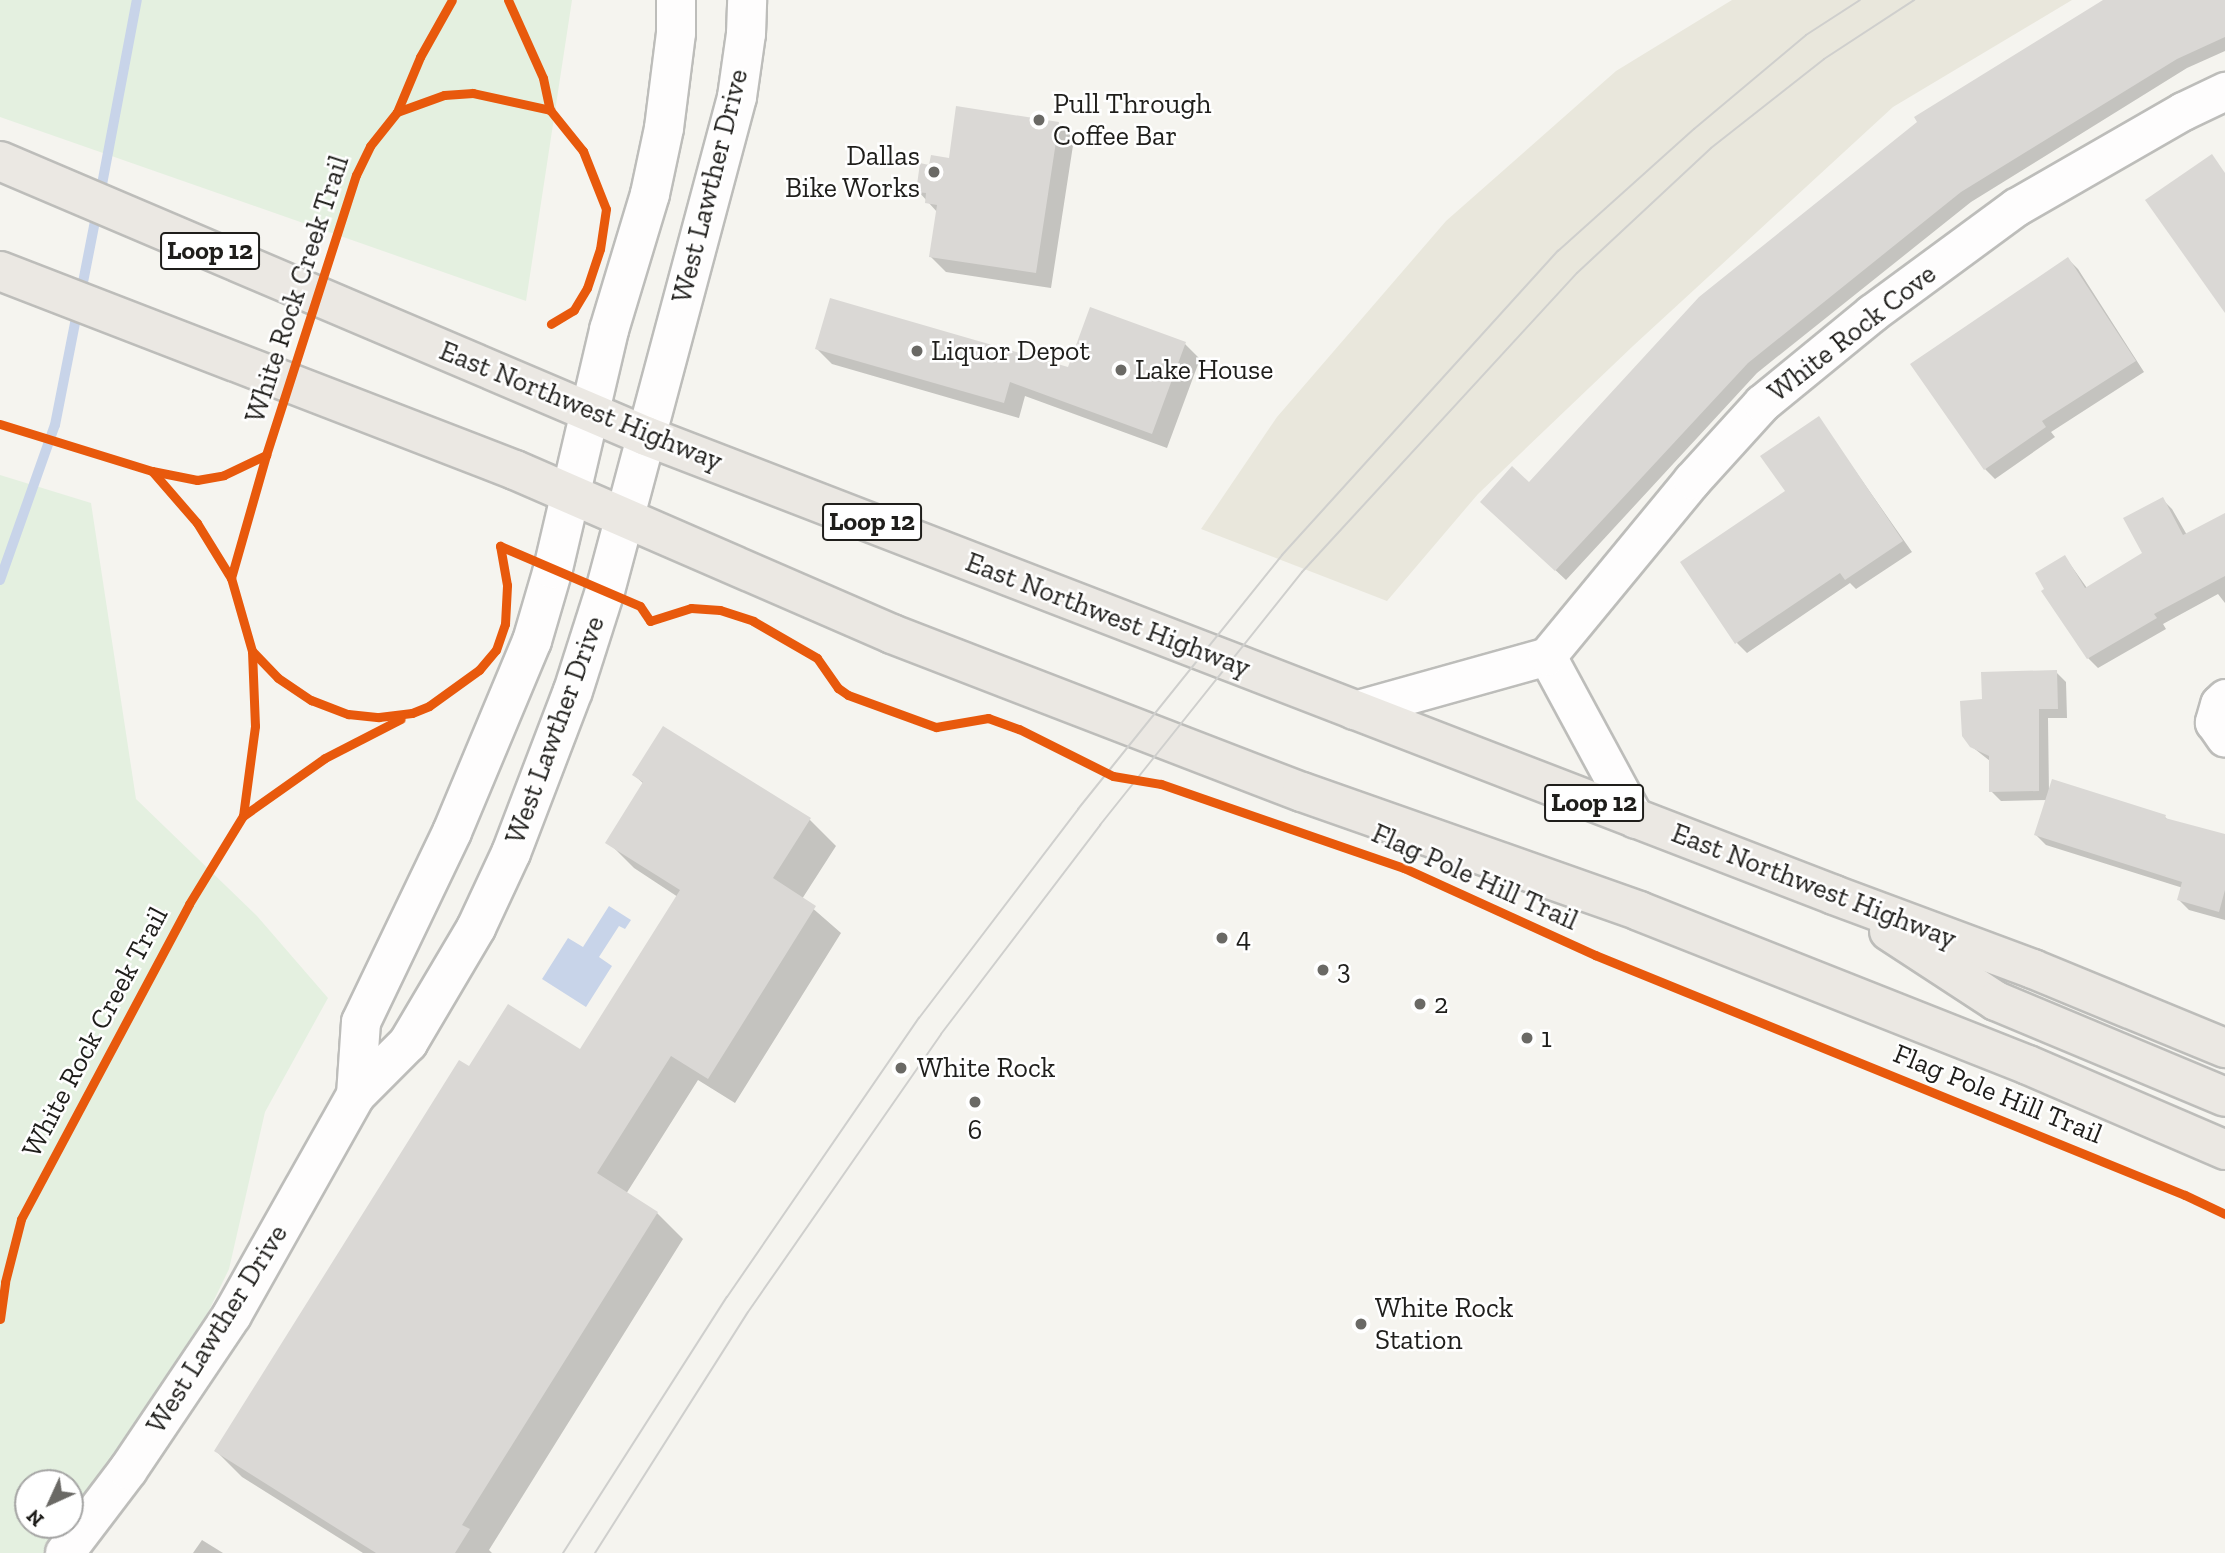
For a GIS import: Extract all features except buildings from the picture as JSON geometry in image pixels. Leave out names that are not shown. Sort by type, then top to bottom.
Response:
[{"type":"main road","name":"East Northwest Highway","points":[[0,161],[646,436],[1635,819],[2033,969],[2225,1048]]},
{"type":"main road","points":[[0,271],[569,494],[904,639],[1302,792],[1651,916],[1913,1018],[2225,1150]]},
{"type":"main road","points":[[1834,895],[1996,1002],[2225,1097]]},
{"type":"street","name":"West Lawther Drive","points":[[356,1095],[360,1022],[420,901],[532,640],[553,569],[589,412],[650,194],[664,128],[676,33],[676,0]]},
{"type":"street","name":"West Lawther Drive","points":[[65,1553],[128,1470],[232,1315],[356,1095],[408,1043],[476,928],[511,853],[573,691],[624,520],[737,97],[746,34],[747,0]]},
{"type":"street","name":"White Rock Cove","points":[[1548,656],[1692,480],[1762,403],[1872,313],[2016,207],[2183,111],[2225,91]]},
{"type":"street","points":[[1354,710],[1548,656],[1635,819]]},
{"type":"street","points":[[2225,698],[2219,704],[2214,722],[2225,738]]},
{"type":"street","points":[[420,901],[476,928]]},
{"type":"shaded area","points":[[1732,0],[2072,0],[1893,107],[1633,346],[1478,494],[1387,601],[1201,529],[1277,417],[1446,221],[1616,71]]},
{"type":"green space","points":[[0,0],[572,0],[526,301],[0,117]]},
{"type":"green space","points":[[0,475],[91,503],[136,799],[257,916],[328,998],[265,1112],[229,1269],[92,1553],[0,1553]]},
{"type":"water","points":[[609,906],[631,920],[625,929],[619,926],[599,957],[612,966],[586,1007],[542,979],[568,938],[583,947]]},
{"type":"waterway","points":[[100,195],[137,0]]},
{"type":"waterway","points":[[0,580],[55,425],[97,211]]},
{"type":"tram line","points":[[563,1553],[727,1297],[919,1018],[1078,809],[1282,555],[1558,251],[1694,129],[1806,35],[1860,0]]},
{"type":"tram line","points":[[595,1553],[748,1312],[941,1034],[1100,825],[1302,572],[1577,273],[1711,148],[1824,59],[1914,0]]},
{"type":"cycle path","name":"White Rock Creek Trail","points":[[0,1319],[5,1282],[21,1219],[189,904],[243,816],[255,726],[252,651],[231,578],[266,455],[356,175],[370,146],[397,112],[420,57],[452,0]]},
{"type":"cycle path","points":[[508,0],[543,78],[550,110],[583,151],[606,209],[600,249],[587,288],[574,310],[551,324]]},
{"type":"cycle path","points":[[397,112],[444,95],[473,93],[550,110]]},
{"type":"cycle path","points":[[0,424],[152,471],[197,523],[231,578]]},
{"type":"cycle path","points":[[152,471],[197,480],[224,475],[266,455]]},
{"type":"cycle path","name":"Flag Pole Hill Trail","points":[[500,546],[640,606],[650,621],[691,608],[720,610],[753,621],[817,658],[838,688],[848,695],[936,727],[988,718],[1019,729],[1113,776],[1161,784],[1404,868],[1595,955],[2185,1195],[2225,1214]]},
{"type":"cycle path","points":[[252,651],[278,678],[311,700],[348,714],[379,717],[412,713],[429,706],[479,670],[496,650],[505,624],[507,585],[500,546]]},
{"type":"cycle path","points":[[243,816],[325,758],[401,719]]},
{"type":"place","name":"Pull Through Coffee Bar","points":[[1039,120]]},
{"type":"place","name":"Dallas Bike Works","points":[[934,172]]},
{"type":"place","name":"Liquor Depot","points":[[917,351]]},
{"type":"place","name":"Lake House","points":[[1121,370]]},
{"type":"place","name":"4","points":[[1222,938]]},
{"type":"place","name":"3","points":[[1323,970]]},
{"type":"place","name":"2","points":[[1420,1004]]},
{"type":"place","name":"1","points":[[1527,1038]]},
{"type":"place","name":"White Rock","points":[[901,1068]]},
{"type":"place","name":"6","points":[[975,1102]]},
{"type":"place","name":"White Rock Station","points":[[1361,1324]]}]
